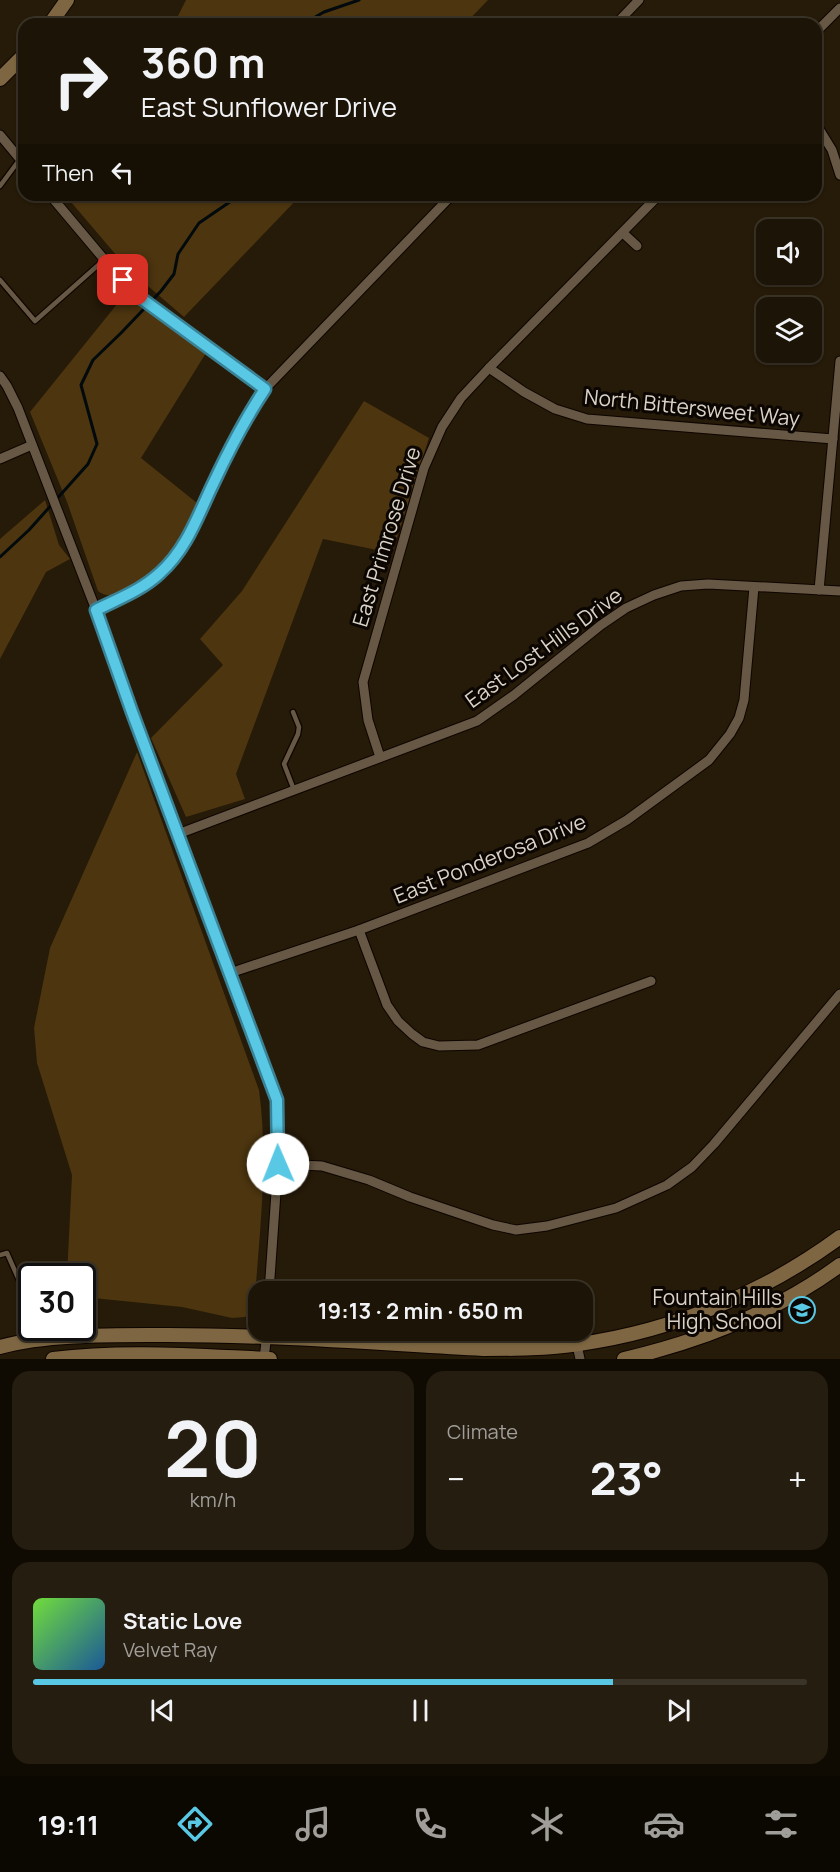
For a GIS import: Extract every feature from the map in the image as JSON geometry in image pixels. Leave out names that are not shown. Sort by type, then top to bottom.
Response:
[{"type":"street","points":[[54,18],[67,0]]},
{"type":"street","points":[[622,18],[639,0]]},
{"type":"street","points":[[822,26],[840,8]]},
{"type":"street","points":[[0,79],[18,61]]},
{"type":"street","points":[[822,134],[832,150],[840,175]]},
{"type":"street","points":[[0,135],[18,157]]},
{"type":"street","points":[[55,201],[104,260],[138,296],[265,389]]},
{"type":"street","points":[[96,610],[132,593],[159,575],[172,561],[184,546],[248,415],[265,389],[446,201]]},
{"type":"street","name":"East Primrose Drive","points":[[380,757],[368,720],[363,682],[424,468],[442,427],[461,398],[489,368],[653,201]]},
{"type":"street","points":[[623,233],[637,246]]},
{"type":"street","points":[[819,590],[840,361]]},
{"type":"street","name":"North Bittersweet Way","points":[[489,368],[524,392],[555,409],[587,419],[833,439]]},
{"type":"street","points":[[0,376],[18,408],[96,610],[277,1100],[278,1164],[270,1281]]},
{"type":"street","points":[[0,459],[32,445]]},
{"type":"street","name":"East Lost Hills Drive","points":[[178,834],[477,721],[514,695],[601,625],[626,608],[654,595],[681,586],[708,584],[840,591]]},
{"type":"street","name":"East Ponderosa Drive","points":[[230,973],[359,930],[588,843],[627,820],[709,760],[730,734],[739,718],[744,700],[754,587]]},
{"type":"street","points":[[359,930],[387,1005],[398,1021],[423,1042],[439,1046],[478,1045],[651,981]]},
{"type":"street","points":[[278,1164],[322,1166],[369,1180],[410,1197],[493,1225],[516,1230],[547,1226],[616,1208],[667,1185],[692,1167],[840,994]]},
{"type":"street","points":[[368,1341],[483,1349],[526,1349],[577,1345],[620,1337],[715,1308],[754,1291],[804,1262],[840,1237]]},
{"type":"street","points":[[624,1359],[669,1348],[742,1320],[796,1294],[840,1265]]},
{"type":"street","points":[[96,1332],[248,1334]]},
{"type":"street","points":[[0,1347],[36,1341]]},
{"type":"street","points":[[82,1341],[85,1357]]},
{"type":"street","points":[[264,1359],[266,1341]]},
{"type":"street","points":[[577,1345],[580,1359]]},
{"type":"street","points":[[53,1359],[192,1355],[270,1359]]},
{"type":"lane","points":[[0,186],[18,166]]},
{"type":"lane","points":[[0,280],[35,321],[104,260]]},
{"type":"lane","points":[[293,712],[299,727],[298,734],[284,764],[294,790]]},
{"type":"lane","points":[[0,1256],[7,1253],[18,1278]]},
{"type":"shaded area","points":[[186,0],[488,0],[471,18],[177,18]]},
{"type":"shaded area","points":[[70,201],[295,201],[184,317],[128,269]]},
{"type":"shaded area","points":[[126,293],[206,353],[141,458],[197,503],[177,542],[164,561],[148,576],[117,594],[106,595],[98,591],[67,502],[30,412]]},
{"type":"shaded area","points":[[364,401],[429,438],[392,553],[323,539],[236,774],[245,799],[186,817],[151,738],[223,665],[200,639],[242,591]]},
{"type":"shaded area","points":[[45,500],[59,545],[70,559],[46,572],[0,659],[0,539]]},
{"type":"shaded area","points":[[137,752],[259,1090],[263,1144],[262,1200],[256,1281],[248,1281],[248,1315],[245,1317],[232,1318],[182,1307],[96,1298],[96,1263],[68,1263],[72,1175],[37,1063],[34,1028],[50,948]]},
{"type":"waterway","points":[[314,18],[359,0]]},
{"type":"waterway","points":[[0,557],[29,530],[88,464],[97,444],[81,385],[93,360],[161,291],[174,274],[178,254],[199,223],[231,201]]},
{"type":"place","name":"Fountain Hills High School","points":[[802,1310]]},
{"type":"route","points":[[123,280],[138,296],[265,389],[248,415],[184,546],[159,575],[132,593],[96,610],[277,1100],[278,1164]]}]
